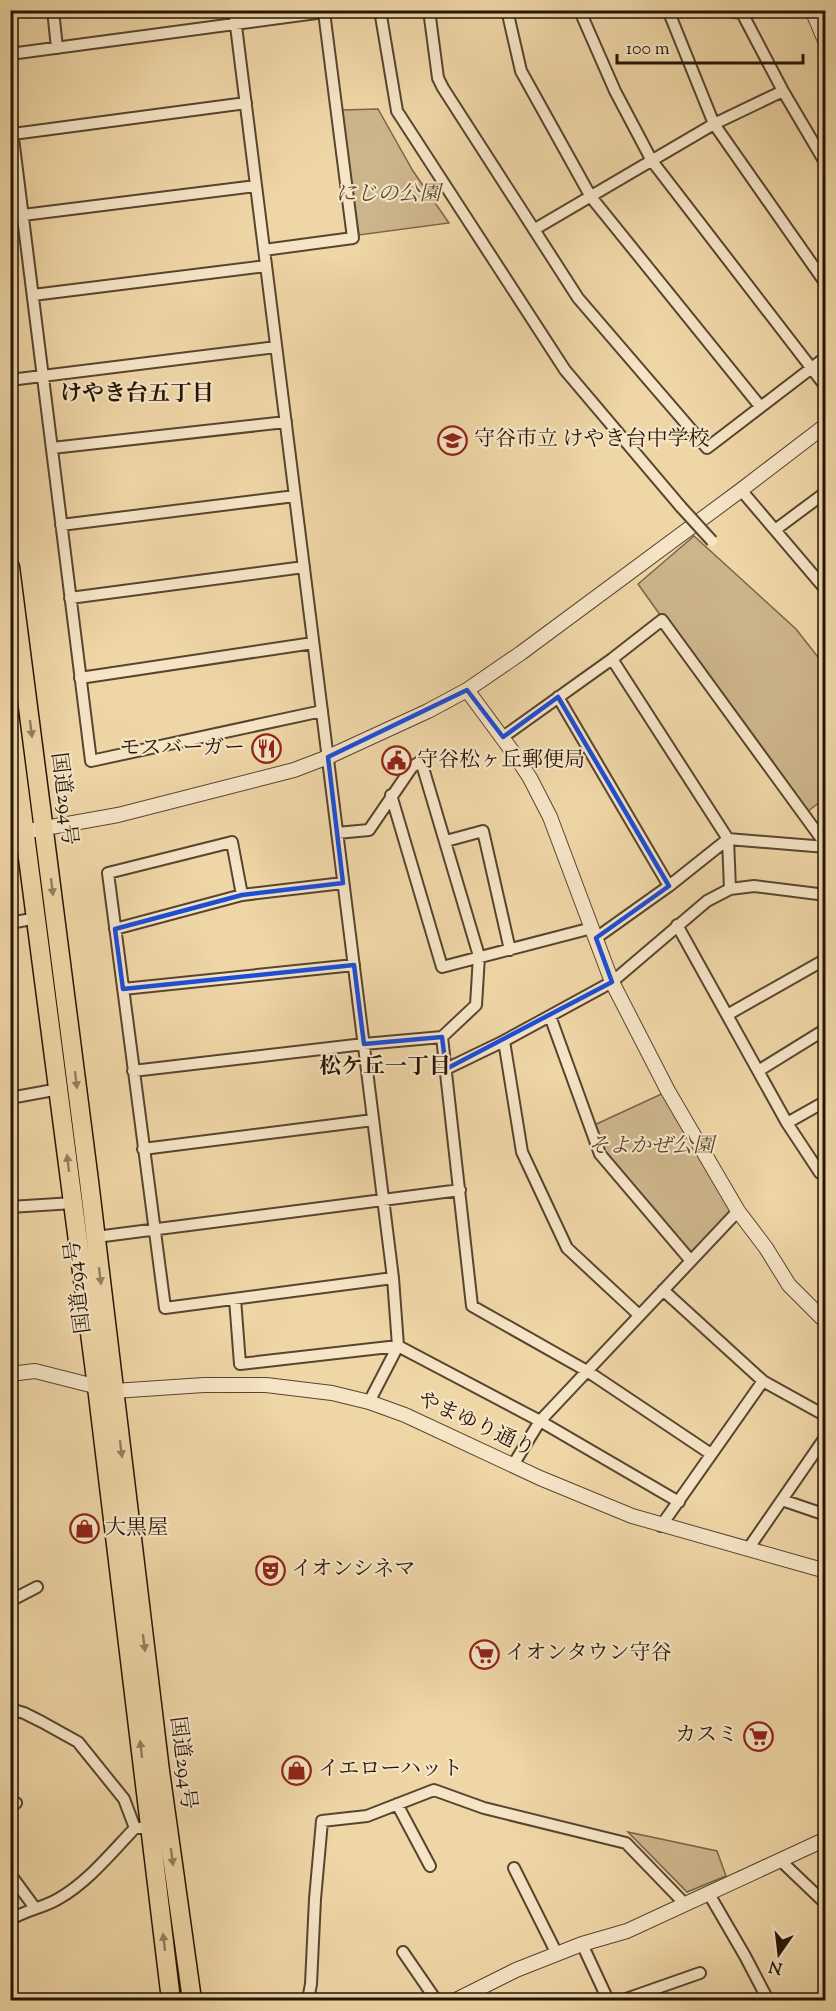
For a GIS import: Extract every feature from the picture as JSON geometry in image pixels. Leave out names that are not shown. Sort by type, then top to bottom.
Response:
[{"type":"highway","name":"国道294号","points":[[10,567],[14,626],[44,829],[96,1237],[106,1389],[171,2001]]},
{"type":"highway","name":"国道294号","points":[[10,720],[74,1203],[106,1389]]},
{"type":"highway","name":"国道294号","points":[[151,1828],[192,2001]]},
{"type":"street","points":[[53,10],[57,48]]},
{"type":"street","points":[[234,10],[393,1278],[398,1346],[369,1402]]},
{"type":"street","points":[[380,10],[397,111],[565,369],[712,541]]},
{"type":"street","points":[[429,10],[438,78],[443,88],[578,298],[706,448],[759,405],[825,357]]},
{"type":"street","points":[[507,10],[520,71],[591,197],[759,405]]},
{"type":"street","points":[[582,10],[583,18],[615,91],[652,161],[825,387]]},
{"type":"street","points":[[668,10],[714,124],[825,284]]},
{"type":"street","points":[[723,10],[742,13],[825,164]]},
{"type":"street","points":[[812,10],[825,43]]},
{"type":"street","points":[[10,54],[324,12],[353,238],[264,250]]},
{"type":"street","points":[[535,229],[714,124],[783,91]]},
{"type":"street","points":[[13,134],[246,103]]},
{"type":"street","points":[[10,114],[91,761],[322,711]]},
{"type":"street","points":[[23,215],[256,186]]},
{"type":"street","points":[[33,295],[266,266]]},
{"type":"street","points":[[10,380],[276,347]]},
{"type":"street","points":[[52,447],[286,422]]},
{"type":"street","points":[[24,831],[118,815],[246,783],[328,757],[407,721],[467,690],[521,653],[825,425]]},
{"type":"street","points":[[741,490],[825,590]]},
{"type":"street","points":[[775,530],[825,492]]},
{"type":"street","points":[[61,525],[295,496]]},
{"type":"street","points":[[70,598],[304,567]]},
{"type":"street","points":[[503,737],[662,620],[825,846]]},
{"type":"street","points":[[80,678],[313,643]]},
{"type":"street","points":[[612,659],[728,839],[730,889]]},
{"type":"street","points":[[467,690],[503,737],[530,778],[550,817],[612,982],[668,1091],[738,1211],[766,1248],[789,1285],[825,1322]]},
{"type":"street","points":[[558,698],[669,886]]},
{"type":"street","points":[[133,1071],[442,1037],[476,1005],[478,958],[421,761],[412,767],[369,830],[337,833]]},
{"type":"street","points":[[391,795],[442,968],[510,950],[594,933],[669,886],[728,839],[825,846]]},
{"type":"street","points":[[446,841],[483,831],[510,950]]},
{"type":"street","points":[[242,895],[232,842],[108,873],[165,1308],[393,1278]]},
{"type":"street","points":[[115,929],[242,895],[344,883]]},
{"type":"street","points":[[446,1069],[504,1041],[612,982],[707,901],[730,889],[754,886],[825,895]]},
{"type":"street","points":[[10,923],[37,918]]},
{"type":"street","points":[[677,925],[787,1123],[820,1173],[825,1170]]},
{"type":"street","points":[[727,1015],[825,959]]},
{"type":"street","points":[[123,989],[354,965]]},
{"type":"street","points":[[550,1016],[600,1154],[691,1261]]},
{"type":"street","points":[[758,1071],[825,1029]]},
{"type":"street","points":[[442,1037],[472,1306],[586,1371],[711,1454]]},
{"type":"street","points":[[504,1041],[522,1152],[567,1248],[639,1315]]},
{"type":"street","points":[[10,1098],[59,1089]]},
{"type":"street","points":[[787,1123],[825,1101]]},
{"type":"street","points":[[143,1149],[373,1120]]},
{"type":"street","points":[[96,1237],[460,1190]]},
{"type":"street","points":[[10,1207],[74,1203]]},
{"type":"street","points":[[513,1465],[540,1421],[738,1211]]},
{"type":"street","points":[[663,1290],[763,1381],[825,1416]]},
{"type":"street","points":[[236,1299],[240,1364],[398,1346],[540,1421],[679,1502]]},
{"type":"street","name":"やまゆり通り","points":[[10,1374],[35,1371],[106,1389],[267,1385],[332,1393],[369,1402],[405,1415],[600,1504],[661,1526],[825,1571]]},
{"type":"street","points":[[661,1526],[763,1381]]},
{"type":"street","points":[[748,1550],[825,1436]]},
{"type":"street","points":[[782,1500],[825,1515]]},
{"type":"street","points":[[10,1601],[37,1587]]},
{"type":"street","points":[[10,1709],[42,1722],[78,1742],[124,1799],[151,1828],[57,1900],[21,1912],[10,1920]]},
{"type":"street","points":[[308,2001],[322,1821],[367,1816],[434,1790],[484,1808],[626,1843],[686,1905]]},
{"type":"street","points":[[397,1804],[430,1866]]},
{"type":"street","points":[[456,2001],[472,1998],[516,1971],[557,1954],[627,1931],[825,1839]]},
{"type":"street","points":[[781,1861],[825,1904]]},
{"type":"street","points":[[514,1868],[557,1954]]},
{"type":"street","points":[[10,1874],[34,1908]]},
{"type":"street","points":[[709,1894],[768,2001]]},
{"type":"street","points":[[582,1944],[608,2001]]},
{"type":"street","points":[[403,1952],[436,2001]]},
{"type":"street","points":[[623,2001],[700,1973]]},
{"type":"highlighted area","points":[[467,690],[503,737],[558,697],[669,886],[596,938],[612,982],[446,1069],[442,1037],[364,1044],[354,965],[123,989],[115,929],[242,895],[343,883],[328,757]]},
{"type":"green space","name":"にじの公園","points":[[378,109],[413,171],[449,223],[359,235],[341,110]]},
{"type":"green space","points":[[694,536],[796,629],[825,666],[825,798],[803,815],[638,584]]},
{"type":"green space","name":"そよかぜ公園","points":[[668,1091],[738,1211],[691,1261],[600,1154],[590,1127]]},
{"type":"green space","points":[[628,1832],[717,1851],[726,1876],[687,1892]]},
{"type":"place","name":"守谷市立 けやき台中学校","points":[[453,440]]},
{"type":"place","name":"モスバーガー","points":[[266,749]]},
{"type":"place","name":"守谷松ヶ丘郵便局","points":[[396,761]]},
{"type":"place","name":"大黒屋","points":[[84,1529]]},
{"type":"place","name":"イオンシネマ","points":[[270,1570]]},
{"type":"place","name":"イオンタウン守谷","points":[[484,1654]]},
{"type":"place","name":"カスミ","points":[[759,1736]]},
{"type":"place","name":"イエローハット","points":[[297,1770]]},
{"type":"district","name":"けやき台五丁目","points":[[137,395]]},
{"type":"district","name":"松ケ丘一丁目","points":[[385,1068]]}]
